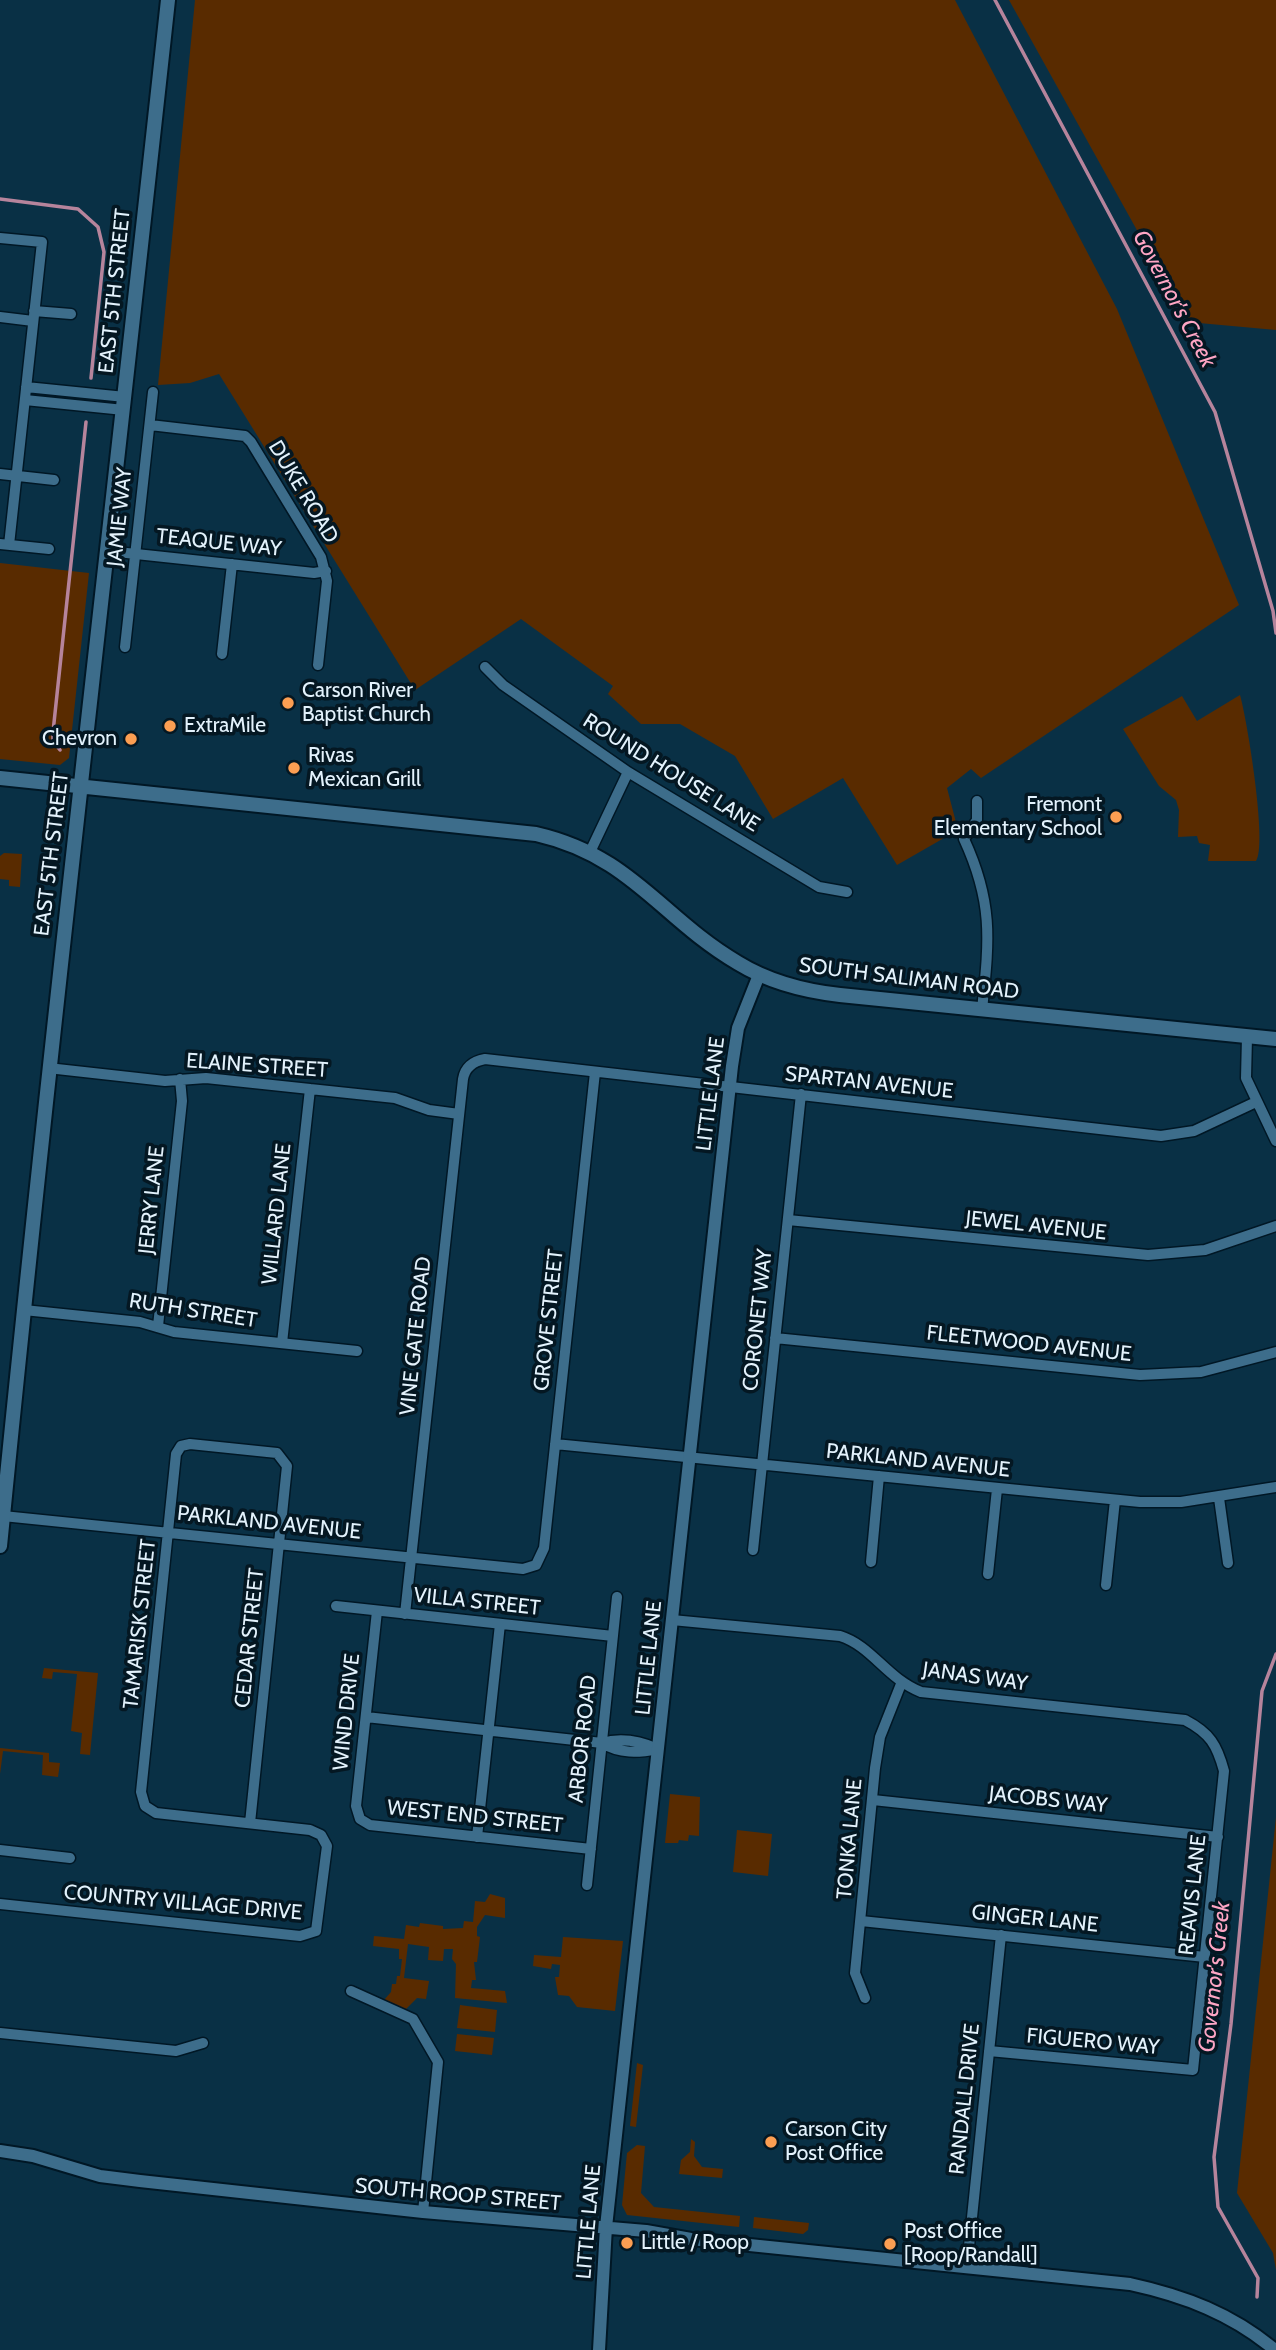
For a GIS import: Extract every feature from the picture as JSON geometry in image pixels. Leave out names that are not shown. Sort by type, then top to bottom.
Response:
[{"type":"main road","name":"EAST 5TH STREET","points":[[0,1546],[6,1426],[24,1310],[48,1068],[125,404],[168,0]]},
{"type":"main road","name":"SOUTH SALIMAN ROAD","points":[[0,778],[516,831],[557,839],[590,852],[628,874],[718,950],[759,975],[792,986],[831,994],[1274,1040]]},
{"type":"street","points":[[0,238],[41,242],[17,476],[5,545],[49,549]]},
{"type":"street","points":[[0,317],[71,314]]},
{"type":"street","points":[[26,387],[125,404]]},
{"type":"street","name":"JAMIE WAY","points":[[125,647],[153,392]]},
{"type":"street","points":[[25,400],[125,404]]},
{"type":"street","name":"DUKE ROAD","points":[[150,425],[245,436],[321,557],[326,570],[318,665]]},
{"type":"street","points":[[0,474],[54,480]]},
{"type":"street","name":"TEAQUE WAY","points":[[108,551],[314,573],[326,570]]},
{"type":"street","points":[[222,654],[232,564]]},
{"type":"street","name":"ROUND HOUSE LANE","points":[[485,667],[503,685],[628,772],[819,887],[847,892]]},
{"type":"street","points":[[590,852],[628,772]]},
{"type":"street","points":[[976,801],[977,820],[964,839],[988,912],[989,948],[982,1010]]},
{"type":"street","name":"LITTLE LANE","points":[[599,2350],[607,2227],[730,1087],[738,1027],[759,975]]},
{"type":"street","points":[[1247,1037],[1245,1069],[1256,1102],[1276,1141]]},
{"type":"street","name":"SPARTAN AVENUE","points":[[471,1064],[485,1059],[1161,1136],[1194,1131],[1256,1102]]},
{"type":"street","name":"VINE GATE ROAD","points":[[405,1614],[464,1075],[471,1064]]},
{"type":"street","name":"ELAINE STREET","points":[[48,1068],[165,1081],[206,1078],[310,1088],[402,1099],[429,1110],[460,1114]]},
{"type":"street","name":"GROVE STREET","points":[[531,1568],[540,1559],[544,1548],[595,1072]]},
{"type":"street","name":"JERRY LANE","points":[[158,1326],[182,1101],[180,1079]]},
{"type":"street","name":"WILLARD LANE","points":[[282,1343],[310,1088]]},
{"type":"street","name":"CORONET WAY","points":[[753,1549],[801,1094]]},
{"type":"street","name":"JEWEL AVENUE","points":[[788,1220],[1148,1255],[1205,1250],[1276,1226]]},
{"type":"street","name":"RUTH STREET","points":[[24,1310],[158,1326],[174,1332],[357,1351]]},
{"type":"street","name":"FLEETWOOD AVENUE","points":[[775,1338],[1140,1375],[1201,1372],[1276,1352]]},
{"type":"street","name":"TAMARISK STREET","points":[[250,1823],[156,1813],[145,1806],[141,1792],[176,1454],[181,1447],[190,1444],[277,1453],[284,1458]]},
{"type":"street","name":"PARKLAND AVENUE","points":[[555,1444],[1115,1500],[1181,1502],[1276,1487]]},
{"type":"street","name":"CEDAR STREET","points":[[250,1823],[287,1466],[284,1458]]},
{"type":"street","points":[[871,1562],[879,1476]]},
{"type":"street","points":[[988,1574],[998,1489]]},
{"type":"street","points":[[1219,1497],[1228,1563]]},
{"type":"street","points":[[1106,1586],[1115,1500]]},
{"type":"street","name":"PARKLAND AVENUE","points":[[3,1516],[531,1568]]},
{"type":"street","name":"ARBOR ROAD","points":[[587,1885],[617,1597]]},
{"type":"street","name":"VILLA STREET","points":[[336,1606],[613,1636]]},
{"type":"street","name":"WIND DRIVE","points":[[359,1817],[356,1806],[377,1611]]},
{"type":"street","name":"JANAS WAY","points":[[672,1620],[841,1636],[859,1644],[901,1684],[921,1692],[1185,1720],[1204,1730]]},
{"type":"street","points":[[477,1837],[500,1624]]},
{"type":"street","name":"TONKA LANE","points":[[865,1998],[855,1973],[880,1737],[901,1684]]},
{"type":"street","points":[[366,1717],[602,1743],[615,1739],[642,1742],[659,1749]]},
{"type":"street","name":"REAVIS LANE","points":[[1193,2070],[1224,1771],[1218,1746],[1204,1730]]},
{"type":"street","name":"JACOBS WAY","points":[[873,1800],[1218,1837]]},
{"type":"street","name":"WEST END STREET","points":[[359,1817],[370,1825],[591,1849]]},
{"type":"street","name":"COUNTRY VILLAGE DRIVE","points":[[0,1904],[300,1936],[316,1931],[327,1846],[321,1835],[310,1830],[250,1823]]},
{"type":"street","points":[[0,1850],[71,1858]]},
{"type":"street","name":"GINGER LANE","points":[[861,1920],[1205,1957]]},
{"type":"street","name":"RANDALL DRIVE","points":[[967,2266],[1001,1935]]},
{"type":"street","points":[[351,1992],[413,2019],[439,2062],[424,2212]]},
{"type":"street","points":[[0,2033],[176,2051],[203,2043]]},
{"type":"street","name":"FIGUERO WAY","points":[[989,2051],[1193,2070]]},
{"type":"street","name":"SOUTH ROOP STREET","points":[[0,2151],[33,2156],[100,2176],[424,2212],[607,2227],[716,2242],[1130,2284],[1169,2292],[1228,2317],[1275,2350]]},
{"type":"shaded area","points":[[195,0],[955,0],[1117,309],[1239,605],[981,778],[971,769],[947,788],[958,830],[897,865],[843,778],[773,819],[735,756],[680,724],[641,724],[608,694],[613,686],[521,619],[415,690],[219,374],[190,383],[158,385]]},
{"type":"shaded area","points":[[1009,0],[1276,0],[1276,330],[1188,322]]},
{"type":"shaded area","points":[[0,563],[89,573],[69,758],[60,765],[0,759]]},
{"type":"shaded area","points":[[1240,695],[1255,781],[1259,851],[1256,861],[1208,861],[1210,845],[1199,843],[1197,836],[1178,837],[1179,810],[1176,800],[1159,786],[1123,729],[1182,696],[1197,721]]},
{"type":"shaded area","points":[[4,853],[22,854],[20,887],[9,886],[9,880],[0,879],[0,856]]},
{"type":"shaded area","points":[[44,1668],[98,1673],[90,1755],[80,1754],[82,1733],[71,1731],[77,1674],[53,1672],[52,1679],[42,1678]]},
{"type":"shaded area","points":[[0,1748],[49,1753],[49,1762],[60,1763],[58,1777],[42,1775],[43,1755],[3,1751],[0,1774]]},
{"type":"shaded area","points":[[670,1794],[700,1797],[699,1836],[689,1835],[688,1841],[665,1843]]},
{"type":"shaded area","points":[[1276,1817],[1276,2270],[1273,2253],[1237,2193]]},
{"type":"shaded area","points":[[737,1830],[772,1834],[768,1876],[733,1872]]},
{"type":"shaded area","points":[[490,1894],[505,1898],[505,1918],[485,1915],[477,1927],[477,1936],[480,1937],[477,1962],[474,1962],[476,1980],[472,1980],[471,1988],[505,1991],[507,2003],[455,1998],[456,1964],[452,1959],[453,1949],[444,1949],[443,1961],[428,1960],[429,1947],[408,1944],[404,1978],[429,1981],[426,1999],[417,1998],[406,2009],[384,2000],[391,1992],[392,1984],[396,1984],[397,1976],[400,1976],[402,1959],[399,1959],[399,1949],[373,1946],[374,1936],[404,1939],[406,1925],[419,1927],[420,1923],[443,1926],[443,1929],[463,1928],[464,1921],[473,1922],[475,1901],[485,1902]]},
{"type":"shaded area","points":[[563,1937],[623,1941],[615,2011],[577,2007],[569,1996],[558,1995],[555,1977],[559,1977],[560,1965],[552,1964],[551,1969],[533,1966],[534,1955],[561,1957]]},
{"type":"shaded area","points":[[460,2005],[497,2010],[495,2032],[457,2028]]},
{"type":"shaded area","points":[[457,2034],[494,2038],[492,2055],[455,2051]]},
{"type":"shaded area","points":[[637,2063],[643,2065],[636,2127],[630,2126]]},
{"type":"shaded area","points":[[691,2139],[695,2142],[694,2156],[702,2167],[723,2169],[722,2178],[679,2174],[681,2160],[690,2152]]},
{"type":"shaded area","points":[[637,2145],[645,2146],[641,2193],[654,2207],[740,2216],[739,2227],[627,2215],[622,2205],[627,2153]]},
{"type":"shaded area","points":[[754,2217],[809,2223],[808,2230],[803,2234],[753,2228]]},
{"type":"waterway","name":"Governor's Creek","points":[[995,0],[1215,412],[1273,611],[1276,633]]},
{"type":"waterway","points":[[0,199],[78,209],[98,227],[104,252],[91,378]]},
{"type":"waterway","points":[[60,750],[53,741],[53,732],[86,422]]},
{"type":"waterway","name":"Governor's Creek","points":[[1257,2297],[1258,2278],[1218,2207],[1214,2157],[1231,2024],[1262,1691],[1276,1654]]},
{"type":"place","name":"Carson River Baptist Church","points":[[288,703]]},
{"type":"place","name":"ExtraMile","points":[[170,726]]},
{"type":"place","name":"Chevron","points":[[131,739]]},
{"type":"place","name":"Rivas Mexican Grill","points":[[294,768]]},
{"type":"place","name":"Fremont Elementary School","points":[[1116,817]]},
{"type":"place","name":"Carson City Post Office","points":[[771,2142]]},
{"type":"place","name":"Little / Roop","points":[[627,2243]]},
{"type":"place","name":"Post Office [Roop/Randall]","points":[[890,2244]]}]
